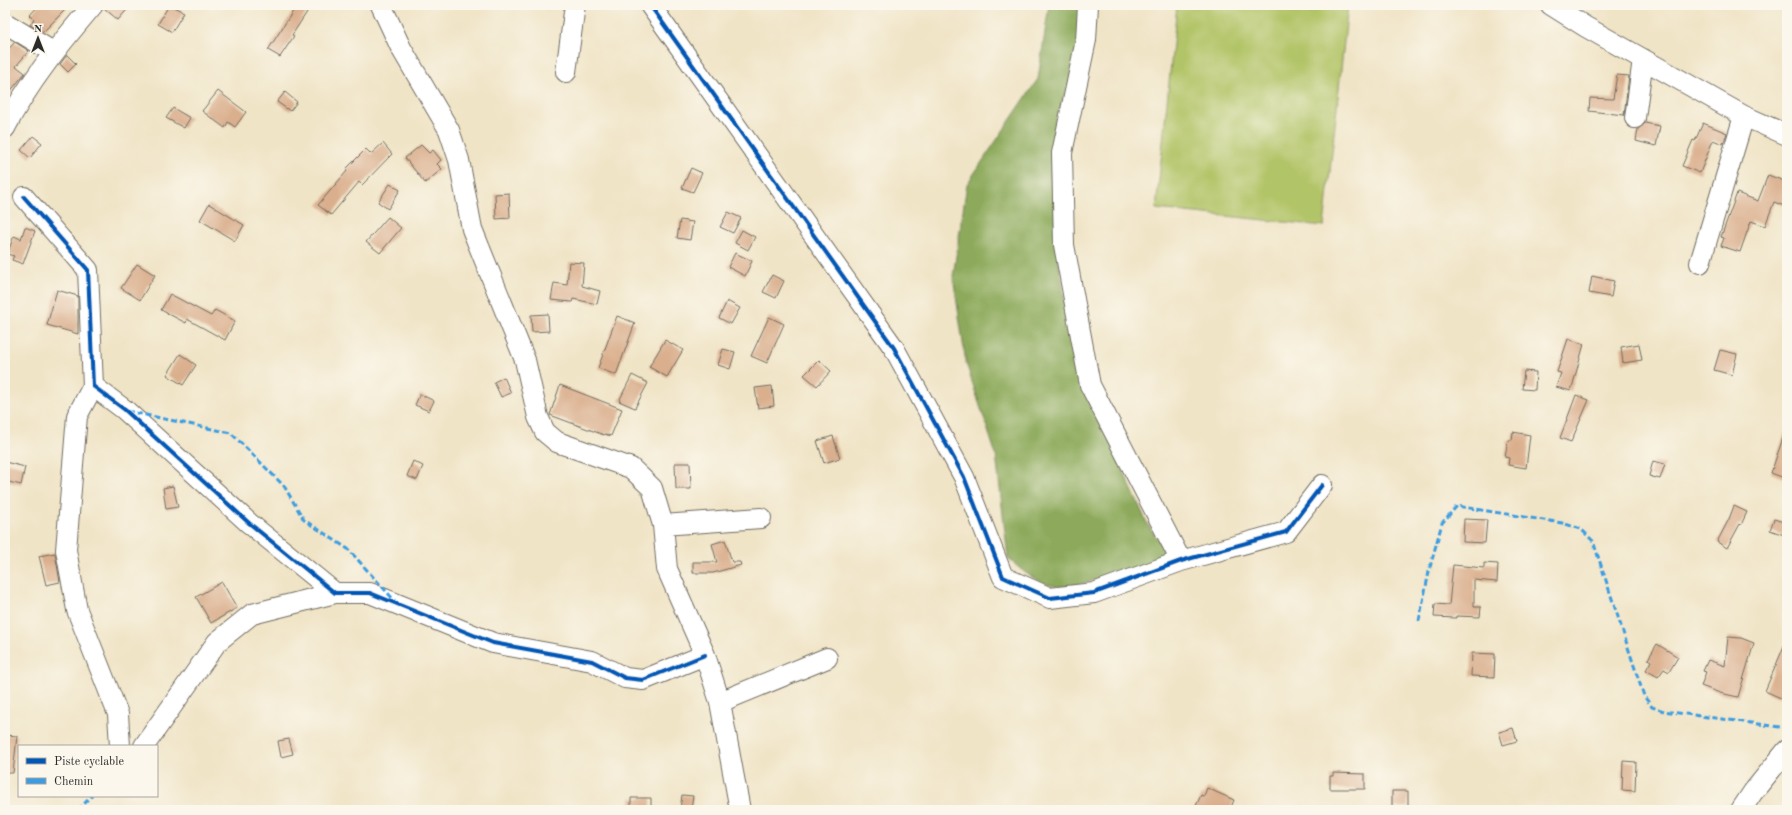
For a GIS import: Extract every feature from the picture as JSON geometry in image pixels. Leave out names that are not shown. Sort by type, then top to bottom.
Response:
[{"type":"street","points":[[5,128],[15,109],[53,52],[93,5]]},
{"type":"street","points":[[381,5],[401,48],[449,130],[459,160],[472,229],[525,360],[538,417],[545,432],[557,442],[631,468],[652,488],[663,525],[668,569],[705,655],[720,702],[740,810]]},
{"type":"street","points":[[566,72],[575,5]]},
{"type":"street","points":[[650,5],[894,348],[964,477],[1003,578],[1050,598],[1094,593],[1181,561],[1286,532],[1322,485]]},
{"type":"street","points":[[1088,5],[1086,40],[1062,153],[1064,245],[1090,385],[1181,561]]},
{"type":"street","points":[[1551,5],[1744,116],[1787,135]]},
{"type":"street","points":[[5,24],[53,52]]},
{"type":"street","points":[[1635,118],[1643,59]]},
{"type":"street","points":[[1700,263],[1744,116]]},
{"type":"street","points":[[24,197],[88,270],[93,386],[77,416],[66,550],[77,610],[118,714],[120,745]]},
{"type":"street","points":[[93,386],[125,410],[249,523],[335,593]]},
{"type":"street","points":[[663,525],[761,518]]},
{"type":"street","points":[[145,745],[217,642],[246,618],[252,614],[335,593],[370,593],[493,643],[592,661],[625,678],[643,680],[705,655]]},
{"type":"street","points":[[720,702],[827,658]]},
{"type":"street","points":[[1741,810],[1753,792],[1787,750]]},
{"type":"green space","points":[[1049,5],[1096,5],[1061,106],[1055,233],[1070,337],[1100,420],[1148,525],[1171,557],[1112,576],[1065,586],[1055,586],[1041,582],[1024,572],[1008,558],[996,455],[966,363],[953,276],[967,184],[1038,79]]},
{"type":"green space","points":[[1177,5],[1348,5],[1324,226],[1156,209]]},
{"type":"building","points":[[39,5],[70,5],[43,32],[30,25],[34,19],[30,15]]},
{"type":"building","points":[[104,5],[131,5],[118,20],[104,8]]},
{"type":"building","points":[[169,5],[184,12],[172,32],[158,24]]},
{"type":"building","points":[[297,5],[307,12],[292,35],[294,36],[280,57],[268,50]]},
{"type":"building","points":[[15,42],[29,51],[16,66],[25,73],[5,98],[5,53]]},
{"type":"building","points":[[67,55],[76,64],[68,72],[60,64]]},
{"type":"building","points":[[1617,75],[1629,76],[1624,115],[1589,111],[1590,98],[1613,99]]},
{"type":"building","points":[[218,91],[246,112],[235,127],[228,122],[225,128],[202,111]]},
{"type":"building","points":[[285,92],[297,102],[290,111],[277,102]]},
{"type":"building","points":[[173,108],[190,118],[184,128],[166,118]]},
{"type":"building","points":[[1645,123],[1660,126],[1656,146],[1636,141],[1638,129]]},
{"type":"building","points":[[1703,123],[1727,133],[1723,144],[1713,140],[1700,173],[1682,166],[1693,140],[1695,141]]},
{"type":"building","points":[[33,136],[42,143],[30,158],[21,150]]},
{"type":"building","points":[[383,143],[392,154],[362,185],[359,182],[331,215],[318,205],[347,171],[346,169],[366,149],[371,154]]},
{"type":"building","points":[[421,145],[429,153],[433,150],[441,160],[437,164],[442,169],[425,183],[405,158]]},
{"type":"building","points":[[691,168],[702,173],[693,192],[682,188]]},
{"type":"building","points":[[1768,175],[1787,182],[1787,198],[1784,206],[1774,202],[1765,226],[1751,221],[1740,252],[1721,246],[1724,238],[1721,237],[1737,193],[1758,201]]},
{"type":"building","points":[[390,184],[400,190],[388,209],[378,202]]},
{"type":"building","points":[[509,193],[510,218],[496,219],[495,194]]},
{"type":"building","points":[[209,204],[244,225],[235,241],[200,220]]},
{"type":"building","points":[[728,212],[741,218],[733,233],[720,227]]},
{"type":"building","points":[[388,217],[401,228],[380,253],[366,242]]},
{"type":"building","points":[[680,220],[693,222],[690,240],[677,238]]},
{"type":"building","points":[[25,227],[35,231],[23,264],[12,260],[14,256],[7,254],[14,236],[21,239]]},
{"type":"building","points":[[742,230],[755,237],[748,250],[735,243]]},
{"type":"building","points":[[735,253],[752,261],[745,276],[728,267]]},
{"type":"building","points":[[569,262],[584,263],[582,286],[600,291],[597,304],[573,299],[572,302],[551,300],[554,283],[567,285]]},
{"type":"building","points":[[137,264],[155,275],[140,300],[121,288]]},
{"type":"building","points":[[772,275],[784,281],[776,298],[763,292]]},
{"type":"building","points":[[1592,276],[1614,281],[1611,297],[1589,293]]},
{"type":"building","points":[[57,290],[78,296],[78,334],[47,325]]},
{"type":"building","points":[[170,294],[211,316],[215,310],[235,321],[225,340],[187,319],[186,323],[161,310]]},
{"type":"building","points":[[727,301],[740,308],[731,324],[719,318]]},
{"type":"building","points":[[548,314],[549,331],[532,332],[531,315]]},
{"type":"building","points":[[617,316],[635,323],[616,375],[598,368]]},
{"type":"building","points":[[769,317],[784,324],[767,363],[751,356]]},
{"type":"building","points":[[1568,339],[1584,344],[1571,391],[1556,387],[1561,373],[1557,372]]},
{"type":"building","points":[[665,340],[683,350],[667,377],[649,367]]},
{"type":"building","points":[[1639,344],[1642,360],[1623,363],[1621,347]]},
{"type":"building","points":[[723,349],[735,352],[730,369],[718,365]]},
{"type":"building","points":[[1720,350],[1737,354],[1732,375],[1714,370]]},
{"type":"building","points":[[180,354],[196,365],[183,385],[167,375]]},
{"type":"building","points":[[819,360],[831,371],[817,386],[804,375]]},
{"type":"building","points":[[1524,371],[1536,372],[1535,390],[1522,389]]},
{"type":"building","points":[[632,375],[648,383],[635,408],[619,401]]},
{"type":"building","points":[[504,377],[511,393],[501,397],[494,382]]},
{"type":"building","points":[[560,385],[622,409],[611,436],[604,435],[550,415]]},
{"type":"building","points":[[772,386],[774,406],[758,408],[755,388]]},
{"type":"building","points":[[420,394],[434,401],[429,411],[415,405]]},
{"type":"building","points":[[1576,395],[1589,400],[1571,442],[1560,438]]},
{"type":"building","points":[[1513,432],[1530,435],[1526,468],[1508,465],[1509,458],[1505,457],[1508,440],[1512,440]]},
{"type":"building","points":[[1785,432],[1787,432],[1787,479],[1771,473]]},
{"type":"building","points":[[833,436],[840,458],[824,463],[817,441]]},
{"type":"building","points":[[413,461],[423,466],[417,480],[407,476]]},
{"type":"building","points":[[1653,461],[1665,464],[1660,479],[1649,476]]},
{"type":"building","points":[[5,462],[25,467],[21,485],[5,481]]},
{"type":"building","points":[[675,463],[690,463],[691,489],[676,489]]},
{"type":"building","points":[[173,486],[178,507],[166,509],[163,488]]},
{"type":"building","points":[[1734,506],[1747,512],[1727,548],[1717,542]]},
{"type":"building","points":[[1464,519],[1487,520],[1485,543],[1463,542]]},
{"type":"building","points":[[1774,519],[1787,523],[1784,535],[1770,530]]},
{"type":"building","points":[[725,540],[732,562],[740,562],[741,565],[713,573],[693,573],[693,562],[717,562],[712,544]]},
{"type":"building","points":[[55,553],[60,582],[46,585],[39,556]]},
{"type":"building","points":[[1484,563],[1498,564],[1497,582],[1474,580],[1474,607],[1481,607],[1480,617],[1434,617],[1435,604],[1449,605],[1453,565],[1484,568]]},
{"type":"building","points":[[222,582],[237,608],[211,623],[196,597]]},
{"type":"building","points":[[1728,637],[1741,638],[1754,643],[1738,697],[1720,693],[1701,686],[1706,672],[1703,671],[1708,660],[1725,666]]},
{"type":"building","points":[[1787,639],[1787,689],[1783,699],[1765,691]]},
{"type":"building","points":[[1657,644],[1678,657],[1669,672],[1664,669],[1658,677],[1646,670],[1651,661],[1648,659]]},
{"type":"building","points":[[1472,653],[1495,654],[1494,677],[1471,676]]},
{"type":"building","points":[[1513,728],[1517,741],[1503,745],[1499,732]]},
{"type":"building","points":[[5,735],[17,736],[13,773],[5,773]]},
{"type":"building","points":[[289,739],[293,754],[281,757],[278,741]]},
{"type":"building","points":[[1623,761],[1636,762],[1635,791],[1622,790]]},
{"type":"building","points":[[1333,773],[1365,774],[1365,789],[1330,789],[1330,776],[1333,776]]},
{"type":"building","points":[[1207,788],[1234,800],[1230,810],[1194,810],[1201,795],[1204,796]]},
{"type":"building","points":[[1392,791],[1408,791],[1408,807],[1392,808]]},
{"type":"building","points":[[682,795],[693,796],[691,810],[680,810]]},
{"type":"building","points":[[631,798],[651,798],[651,810],[631,810]]},
{"type":"marked path","points":[[127,411],[231,433],[284,486],[304,520],[348,549],[395,601]]},
{"type":"marked path","points":[[1419,621],[1430,567],[1442,523],[1457,506],[1562,523],[1581,529],[1593,541],[1644,696],[1652,707],[1664,711],[1787,728]]},
{"type":"marked path","points":[[78,810],[91,797]]},
{"type":"cycle path","points":[[650,5],[894,348],[964,477],[1003,577],[1050,598],[1094,593],[1181,561],[1286,532],[1322,485]]},
{"type":"cycle path","points":[[24,197],[88,270],[93,386],[125,410],[249,523],[335,593],[370,593],[493,643],[592,661],[625,678],[643,680],[705,655]]}]
